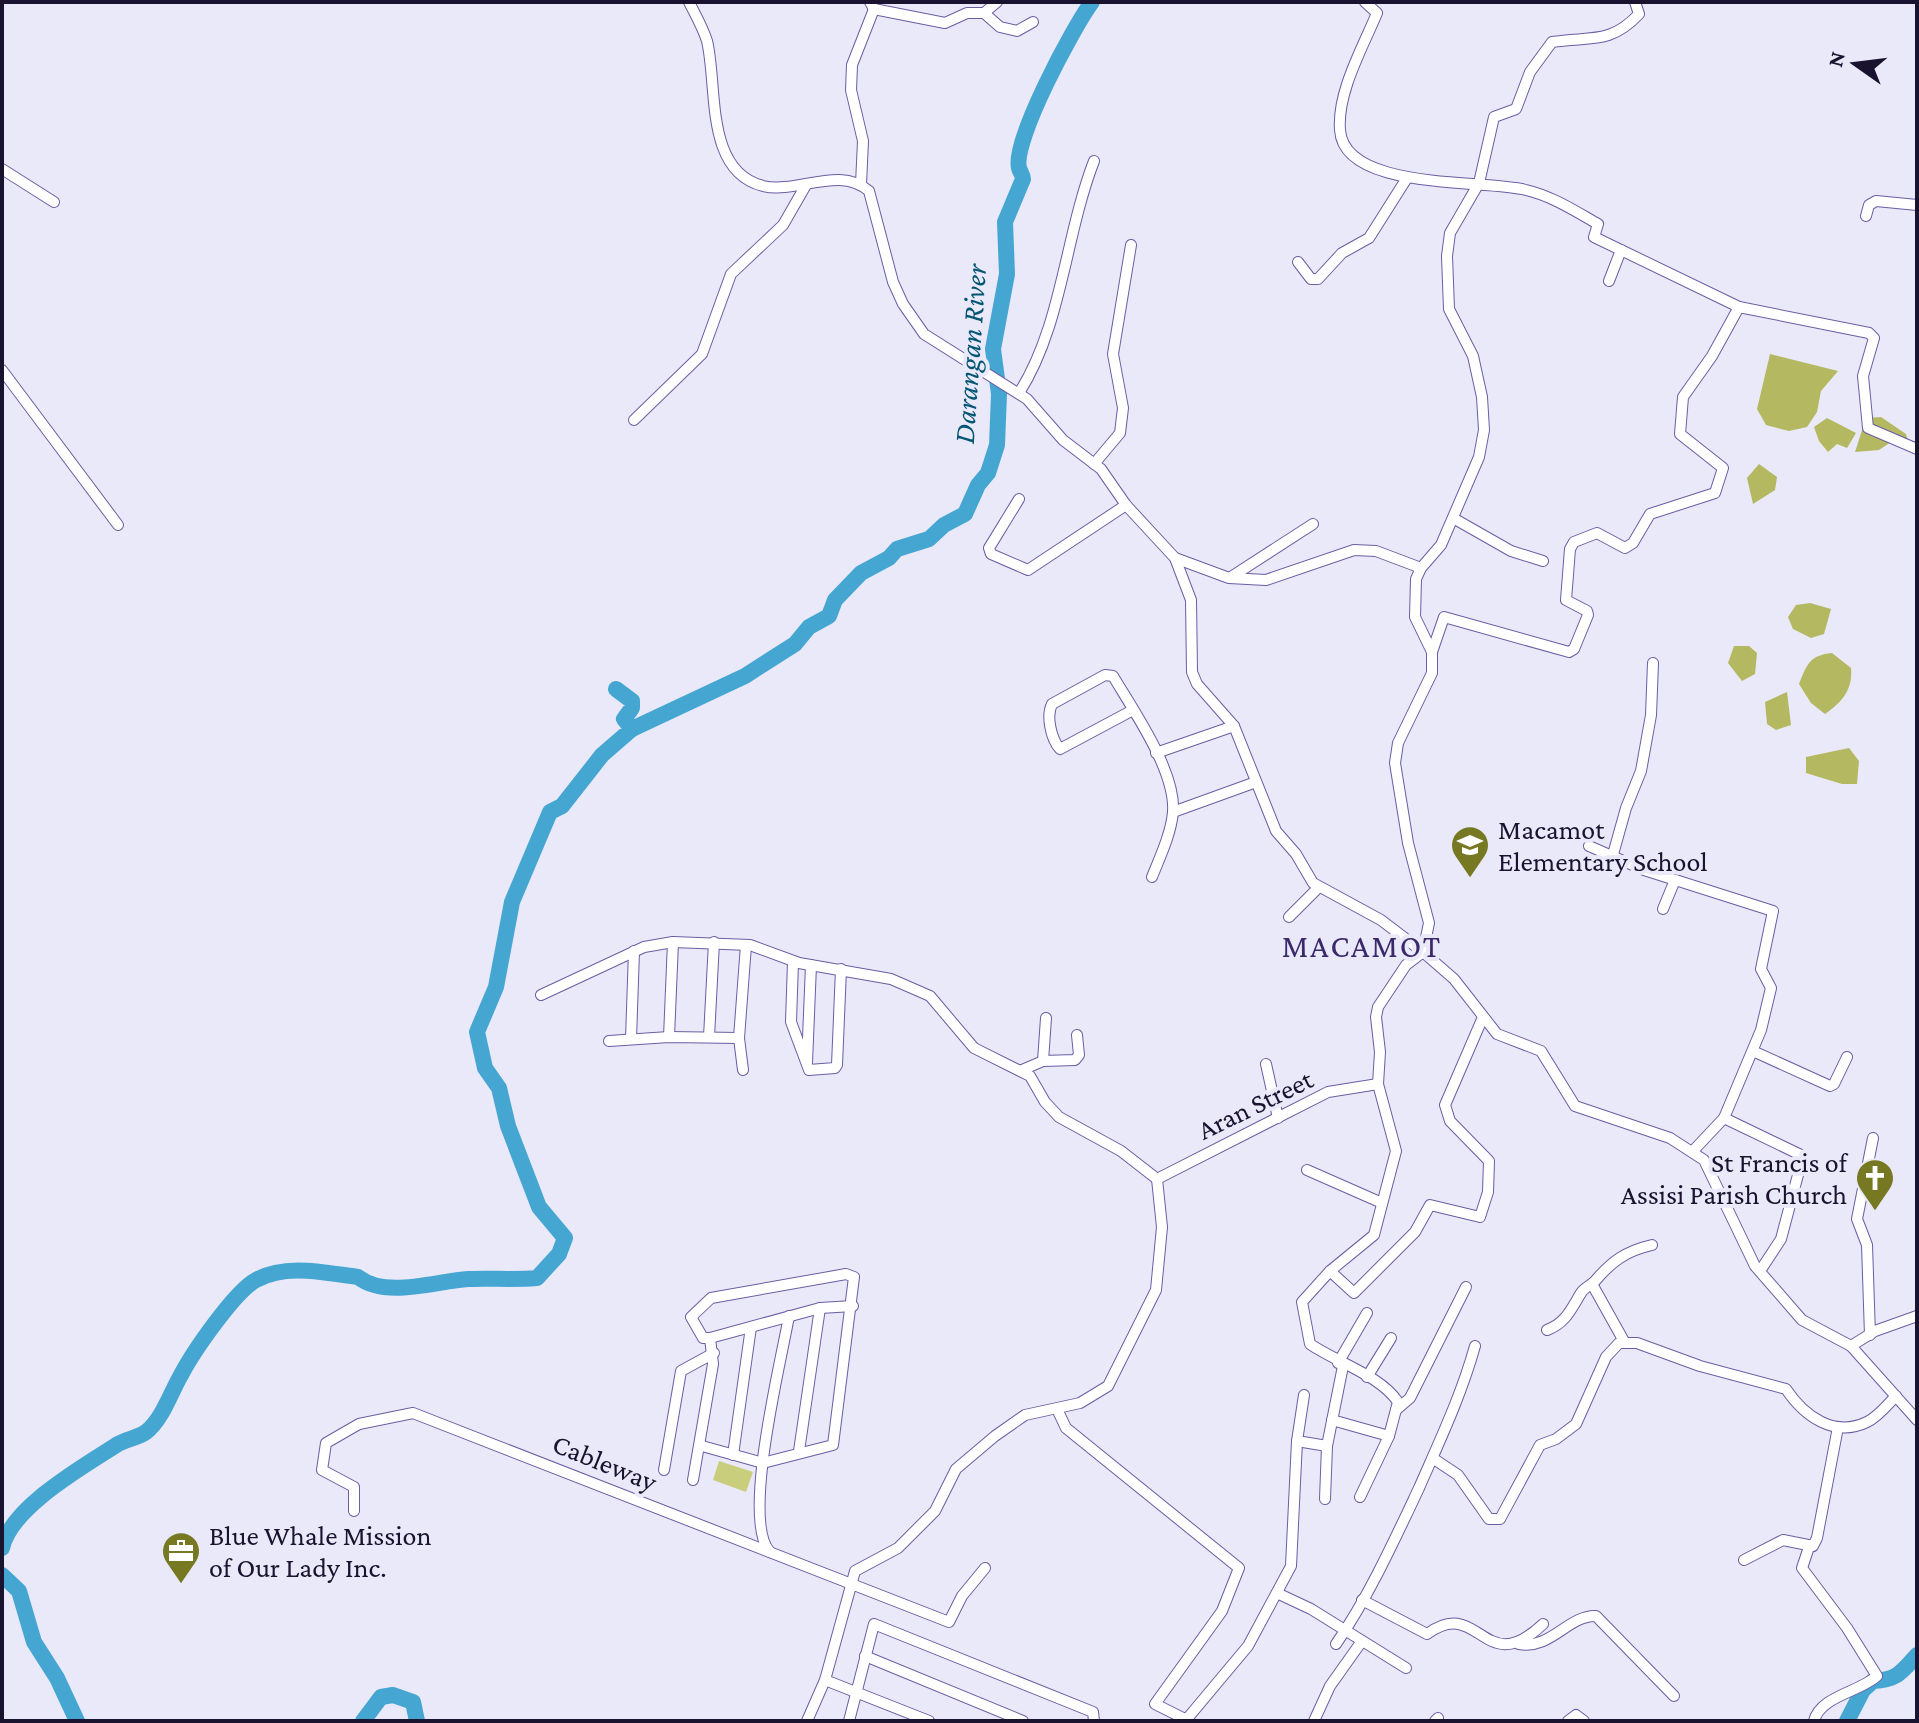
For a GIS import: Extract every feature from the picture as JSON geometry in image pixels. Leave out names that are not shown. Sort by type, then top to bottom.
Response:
[{"type":"street","points":[[689,2],[707,40],[719,133],[733,168],[755,184],[780,190],[849,179],[869,191],[903,304],[924,334],[1015,390],[1063,440],[1094,464],[1126,505],[1175,558],[1191,600],[1192,672],[1197,684],[1234,726],[1276,831],[1318,888],[1381,920],[1423,952],[1454,979],[1497,1034],[1541,1051],[1575,1106],[1670,1138],[1704,1160],[1760,1271],[1802,1320],[1851,1346],[1917,1420]]},
{"type":"street","points":[[861,184],[863,141],[851,90],[852,65],[873,21],[872,5],[945,23],[967,13],[984,13],[997,2]]},
{"type":"street","points":[[1365,2],[1377,13],[1347,91],[1341,117],[1342,142],[1351,156],[1407,178],[1524,189],[1548,197],[1598,224],[1594,237],[1739,307],[1869,333],[1874,338],[1863,376],[1868,428],[1917,449]]},
{"type":"street","points":[[1432,652],[1415,617],[1415,589],[1421,568],[1441,545],[1453,518],[1479,457],[1484,430],[1482,397],[1473,356],[1449,309],[1447,256],[1450,233],[1479,183],[1494,117],[1516,109],[1530,72],[1552,42],[1603,39],[1624,29],[1639,14],[1635,2]]},
{"type":"street","points":[[984,13],[1000,27],[1017,31],[1033,22]]},
{"type":"street","points":[[1015,390],[1034,369],[1046,337],[1074,221],[1094,161]]},
{"type":"street","points":[[2,169],[54,202]]},
{"type":"street","points":[[1298,262],[1311,279],[1318,279],[1342,253],[1369,238],[1407,178]]},
{"type":"street","points":[[634,420],[702,354],[731,274],[783,225],[806,185]]},
{"type":"street","points":[[1866,216],[1869,205],[1876,201],[1917,205]]},
{"type":"street","points":[[1094,464],[1120,433],[1123,408],[1113,354],[1131,245]]},
{"type":"street","points":[[1609,281],[1621,250]]},
{"type":"street","points":[[1360,1497],[1389,1436],[1398,1402],[1388,1387],[1340,1364],[1310,1344],[1302,1302],[1330,1271],[1374,1235],[1396,1151],[1378,1084],[1378,1007],[1406,965],[1423,952],[1429,923],[1408,843],[1395,763],[1398,743],[1432,673],[1432,652],[1444,617],[1569,652],[1574,649],[1588,615],[1587,611],[1566,600],[1570,549],[1574,542],[1597,533],[1625,548],[1633,543],[1650,514],[1715,493],[1723,468],[1680,434],[1683,397],[1712,356],[1739,307]]},
{"type":"street","points":[[2,370],[118,525]]},
{"type":"street","points":[[1019,499],[989,548],[991,554],[1028,570],[1126,505]]},
{"type":"street","points":[[1453,518],[1511,551],[1543,561]]},
{"type":"street","points":[[1229,578],[1313,524]]},
{"type":"street","points":[[1175,558],[1229,578],[1266,580],[1354,550],[1376,551],[1421,568]]},
{"type":"street","points":[[1612,858],[1626,808],[1641,771],[1651,715],[1653,663]]},
{"type":"street","points":[[1133,710],[1067,748],[1060,749],[1055,744],[1049,708],[1105,675],[1113,676],[1133,710],[1156,753],[1169,785],[1173,812],[1152,877]]},
{"type":"street","points":[[1156,753],[1234,726]]},
{"type":"street","points":[[1173,812],[1256,782]]},
{"type":"street","points":[[1589,846],[1612,858],[1773,911],[1761,969],[1771,988],[1755,1052],[1724,1118],[1692,1152]]},
{"type":"street","points":[[1663,909],[1675,880]]},
{"type":"street","points":[[1289,917],[1318,888]]},
{"type":"street","points":[[669,1037],[673,942]]},
{"type":"street","points":[[541,995],[634,951],[673,942],[746,945],[793,962],[891,979],[930,996],[974,1048],[1022,1070],[1059,1117],[1121,1151],[1157,1179],[1162,1227],[1156,1290],[1108,1386],[1080,1403],[1025,1415],[956,1469],[935,1511],[898,1548],[855,1571],[825,1680],[807,1721]]},
{"type":"street","points":[[709,1037],[714,942]]},
{"type":"street","points":[[743,1070],[739,1038],[746,945]]},
{"type":"street","points":[[631,1039],[634,951]]},
{"type":"street","points":[[793,962],[791,1022],[809,1070],[835,1068],[837,1065],[841,969]]},
{"type":"street","points":[[806,1067],[811,965]]},
{"type":"street","points":[[1330,1271],[1354,1293],[1415,1232],[1430,1205],[1480,1217],[1488,1192],[1489,1161],[1450,1121],[1445,1105],[1483,1017]]},
{"type":"street","points":[[1043,1061],[1046,1018]]},
{"type":"street","points":[[1022,1070],[1043,1061],[1075,1060],[1079,1055],[1077,1035]]},
{"type":"street","points":[[609,1041],[669,1037],[739,1038]]},
{"type":"street","points":[[1755,1052],[1830,1086],[1834,1084],[1847,1057]]},
{"type":"street","points":[[1266,1064],[1278,1118]]},
{"type":"street","name":"Aran Street","points":[[1157,1179],[1328,1092],[1378,1084]]},
{"type":"street","points":[[1724,1118],[1803,1156],[1781,1239],[1760,1271]]},
{"type":"street","points":[[1870,1335],[1867,1245],[1857,1219],[1873,1138]]},
{"type":"street","points":[[1307,1170],[1382,1203]]},
{"type":"street","points":[[1547,1330],[1568,1317],[1583,1289],[1618,1257],[1652,1245]]},
{"type":"street","points":[[702,1446],[763,1463],[799,1451],[833,1445],[853,1306],[854,1277],[846,1274],[711,1298],[691,1317],[703,1338],[820,1308],[853,1306]]},
{"type":"street","points":[[1592,1284],[1625,1343]]},
{"type":"street","points":[[1396,1410],[1410,1398],[1466,1287]]},
{"type":"street","points":[[799,1451],[820,1308]]},
{"type":"street","points":[[1325,1499],[1327,1446],[1340,1364],[1367,1313]]},
{"type":"street","points":[[771,1554],[760,1539],[763,1463],[789,1316]]},
{"type":"street","points":[[1851,1346],[1917,1316]]},
{"type":"street","points":[[733,1455],[751,1327]]},
{"type":"street","points":[[693,1480],[702,1446],[714,1353],[710,1338]]},
{"type":"street","points":[[1367,1377],[1391,1338]]},
{"type":"street","points":[[1434,1459],[1458,1475],[1489,1519],[1500,1519],[1540,1445],[1556,1439],[1576,1424],[1606,1357],[1619,1343],[1637,1343],[1700,1366],[1786,1389],[1797,1405],[1809,1414],[1822,1423],[1838,1427],[1868,1422],[1896,1396]]},
{"type":"street","points":[[1336,1644],[1434,1459],[1462,1392],[1475,1346]]},
{"type":"street","points":[[664,1470],[681,1371],[714,1353]]},
{"type":"street","points":[[1057,1409],[1066,1428],[1239,1568],[1222,1611],[1155,1704],[1187,1720],[1248,1646],[1279,1594],[1295,1550],[1297,1441],[1304,1395]]},
{"type":"street","name":"Cableway","points":[[354,1511],[354,1487],[322,1470],[326,1443],[376,1418],[413,1413],[949,1622],[962,1596],[985,1568]]},
{"type":"street","points":[[1332,1420],[1389,1436]]},
{"type":"street","points":[[1814,1721],[1816,1712],[1826,1704],[1863,1687],[1877,1676],[1847,1628],[1802,1568],[1809,1547],[1817,1538],[1838,1427]]},
{"type":"street","points":[[1297,1441],[1327,1446]]},
{"type":"street","points":[[1744,1560],[1783,1540],[1809,1547]]},
{"type":"street","points":[[1279,1594],[1346,1630],[1406,1668]]},
{"type":"street","points":[[1362,1600],[1427,1634],[1444,1621],[1454,1621],[1503,1646],[1545,1641],[1580,1618],[1596,1616],[1674,1696]]},
{"type":"street","points":[[849,1721],[872,1627],[878,1624],[1086,1708],[1093,1712],[1094,1721]]},
{"type":"street","points":[[1519,1644],[1543,1624]]},
{"type":"street","points":[[1314,1721],[1330,1686],[1362,1641]]},
{"type":"street","points":[[865,1656],[1023,1721]]},
{"type":"street","points":[[825,1680],[929,1721]]},
{"type":"street","points":[[1568,1721],[1576,1715],[1584,1721]]},
{"type":"green space","points":[[1770,354],[1838,371],[1821,391],[1817,412],[1807,427],[1789,431],[1766,425],[1757,409]]},
{"type":"green space","points":[[1881,417],[1906,434],[1910,448],[1903,449],[1891,442],[1879,450],[1855,452],[1866,418]]},
{"type":"green space","points":[[1827,418],[1856,433],[1847,448],[1837,444],[1828,452],[1819,441],[1814,427]]},
{"type":"green space","points":[[1759,464],[1777,477],[1775,490],[1753,504],[1747,478]]},
{"type":"green space","points":[[1810,603],[1831,609],[1824,634],[1811,638],[1793,629],[1788,617],[1796,605]]},
{"type":"green space","points":[[1734,646],[1749,646],[1757,653],[1755,674],[1742,681],[1728,663]]},
{"type":"green space","points":[[1832,653],[1851,668],[1851,676],[1845,695],[1825,714],[1811,703],[1799,684],[1810,662]]},
{"type":"green space","points":[[1787,692],[1791,725],[1776,730],[1767,724],[1765,702]]},
{"type":"green space","points":[[1849,748],[1859,761],[1857,784],[1842,784],[1806,773],[1806,757]]},
{"type":"green space","points":[[719,1461],[753,1472],[746,1492],[713,1480]]},
{"type":"waterway","name":"Darangan River","points":[[632,729],[745,676],[795,644],[809,627],[829,616],[835,600],[861,573],[889,558],[897,549],[929,539],[944,525],[965,514],[978,485],[988,473],[997,445],[999,394],[993,349],[1007,274],[1005,222],[1023,179],[1019,154],[1046,84],[1092,2]]},
{"type":"waterway","name":"Darangan River","points":[[2,1548],[19,1518],[51,1489],[118,1444],[152,1427],[204,1338],[237,1296],[256,1280],[280,1272],[320,1272],[358,1277],[382,1287],[397,1288],[468,1279],[537,1278],[559,1254],[565,1238],[539,1207],[508,1126],[499,1088],[485,1068],[477,1032],[496,987],[512,902],[550,812],[562,806],[602,755],[632,729],[624,719],[632,708],[632,701],[616,689]]},
{"type":"waterway","name":"Darangan River","points":[[2,1575],[19,1591],[34,1642],[57,1678],[77,1721]]},
{"type":"waterway","points":[[1847,1721],[1863,1690],[1873,1681],[1898,1674],[1917,1655]]},
{"type":"waterway","name":"Darangan River","points":[[363,1721],[381,1697],[393,1695],[413,1702],[417,1721]]},
{"type":"place","name":"Macamot Elementary School","points":[[1470,879]]},
{"type":"place","name":"St Francis of Assisi Parish Church","points":[[1875,1212]]},
{"type":"place","name":"Blue Whale Mission of Our Lady Inc.","points":[[181,1585]]},
{"type":"district","name":"MACAMOT","points":[[1362,946]]}]
